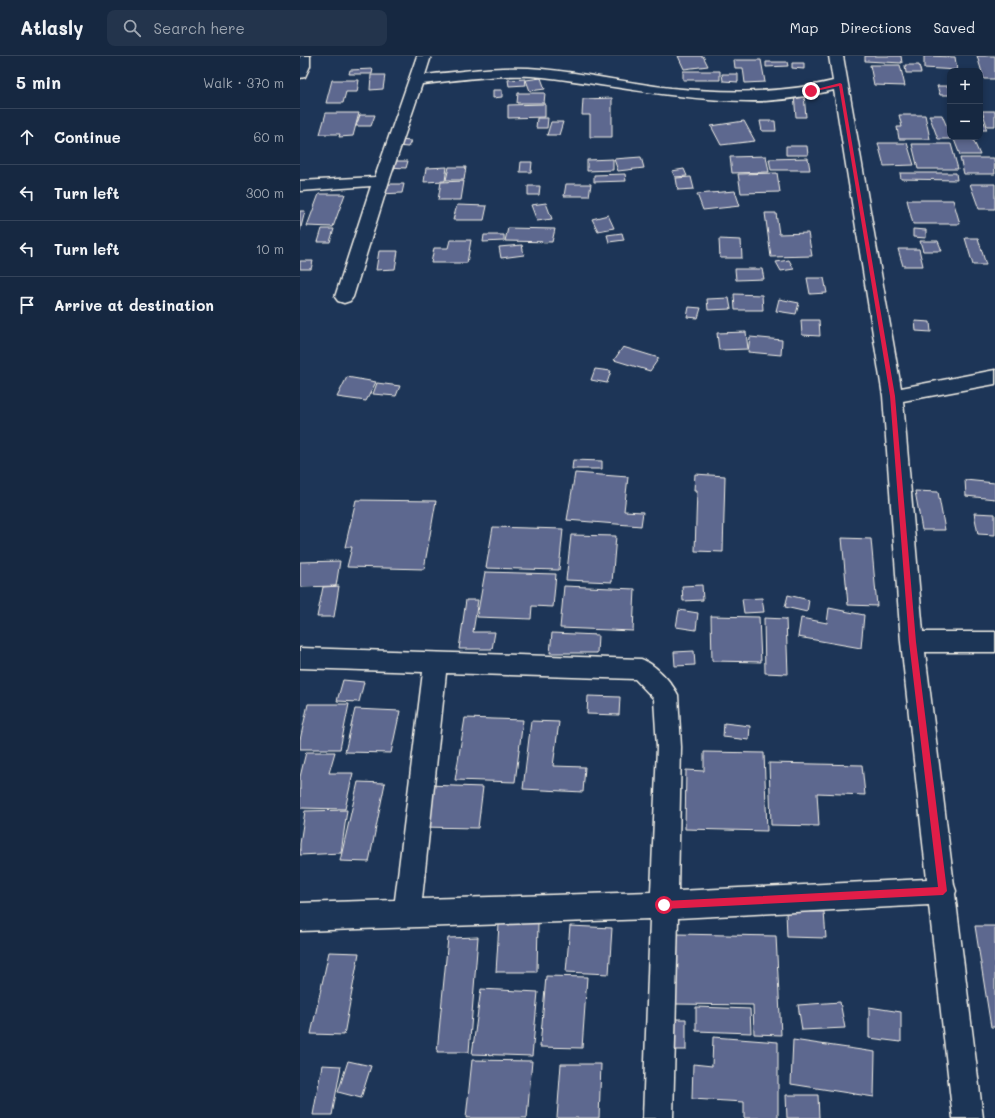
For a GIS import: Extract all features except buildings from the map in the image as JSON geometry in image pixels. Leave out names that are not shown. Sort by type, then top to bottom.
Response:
[{"type":"street","points":[[300,74],[303,66],[303,56]]},
{"type":"street","points":[[344,297],[381,181],[424,56]]},
{"type":"street","points":[[836,56],[893,396],[912,642],[943,891],[968,1118]]},
{"type":"street","points":[[416,80],[482,74],[541,73],[671,92],[749,97],[811,91],[840,84]]},
{"type":"street","points":[[300,186],[381,181]]},
{"type":"street","points":[[893,396],[995,377]]},
{"type":"street","points":[[912,642],[995,642]]},
{"type":"street","points":[[300,658],[641,669],[666,695],[669,747],[658,1118]]},
{"type":"street","points":[[407,914],[436,662]]},
{"type":"street","points":[[300,917],[664,905],[943,891]]},
{"type":"route","points":[[664,905],[943,891],[912,642],[893,396],[840,84],[811,91]]}]
